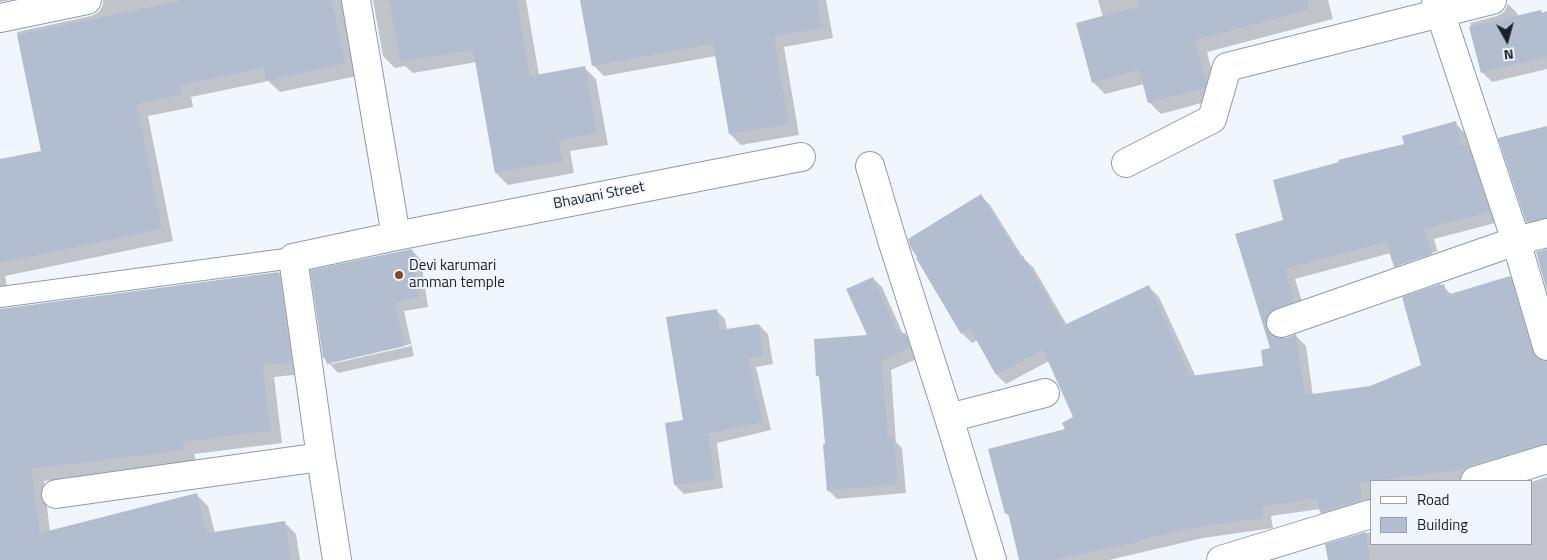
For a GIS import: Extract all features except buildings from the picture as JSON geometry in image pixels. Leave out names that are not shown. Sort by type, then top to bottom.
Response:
[{"type":"street","points":[[0,18],[87,0]]},
{"type":"street","points":[[356,0],[396,236]]},
{"type":"street","points":[[1126,163],[1212,119],[1227,67],[1439,7],[1492,0]]},
{"type":"street","points":[[1439,7],[1516,242],[1547,346]]},
{"type":"street","name":"Bhavani Street","points":[[292,258],[801,157]]},
{"type":"street","points":[[870,166],[992,560]]},
{"type":"street","points":[[1281,323],[1547,233]]},
{"type":"street","points":[[292,258],[337,560]]},
{"type":"street","points":[[949,418],[1045,393]]},
{"type":"street","points":[[56,494],[321,458]]},
{"type":"street","points":[[1478,480],[1547,459]]},
{"type":"street","points":[[1221,560],[1370,514]]},
{"type":"lane","points":[[0,297],[292,258]]},
{"type":"place","name":"Devi karumari amman temple","points":[[399,275]]}]
